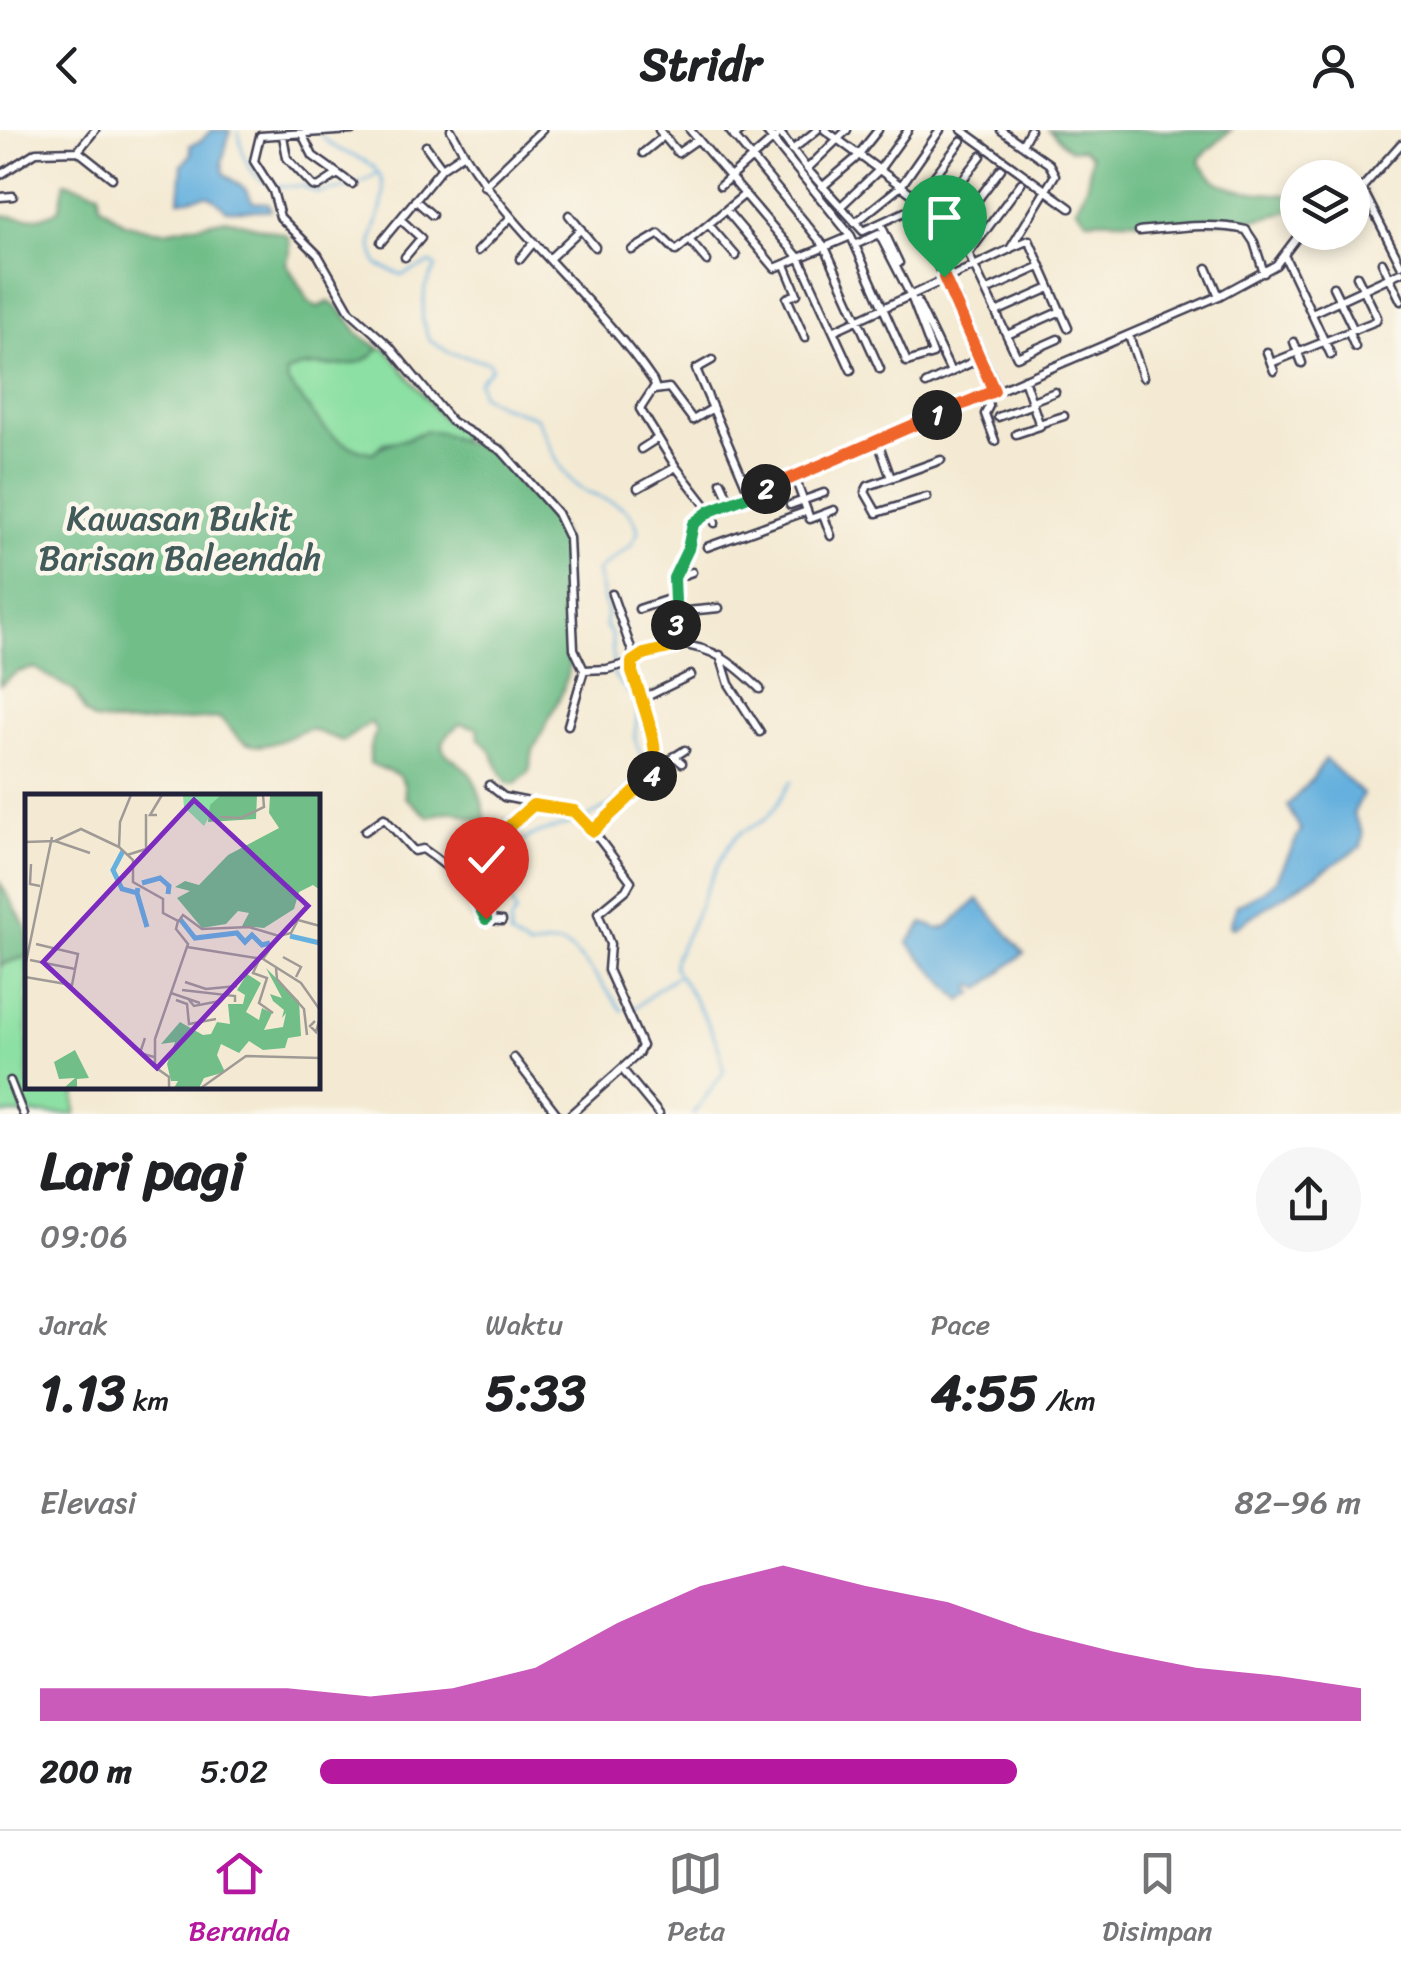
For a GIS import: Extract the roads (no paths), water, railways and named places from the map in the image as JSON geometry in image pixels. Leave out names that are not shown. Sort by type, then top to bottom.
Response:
[{"type":"street","points":[[78,151],[95,130]]},
{"type":"street","points":[[352,130],[282,136],[257,133],[254,161],[271,186],[280,217],[318,254],[350,311],[390,346],[451,421],[502,451],[563,522],[569,538],[574,649],[584,670],[568,725]]},
{"type":"street","points":[[451,130],[484,186],[510,218],[595,307],[637,358],[653,382],[653,390],[640,409],[676,467],[710,511],[714,523]]},
{"type":"street","points":[[484,186],[542,130]]},
{"type":"street","points":[[690,130],[800,258],[851,370]]},
{"type":"street","points":[[742,130],[732,133],[826,246],[880,369]]},
{"type":"street","points":[[766,130],[851,236],[910,364],[934,352],[881,225]]},
{"type":"street","points":[[792,150],[816,130]]},
{"type":"street","points":[[826,130],[956,227],[1017,357],[1058,339]]},
{"type":"street","points":[[807,169],[848,130]]},
{"type":"street","points":[[822,187],[858,156],[878,130]]},
{"type":"street","points":[[840,206],[878,170],[908,130]]},
{"type":"street","points":[[855,222],[901,186],[940,130]]},
{"type":"street","points":[[962,130],[1070,208]]},
{"type":"street","points":[[1001,130],[1054,172],[1010,249]]},
{"type":"street","points":[[1022,145],[1030,130]]},
{"type":"street","points":[[720,186],[780,132],[822,187],[863,231],[913,209],[961,140]]},
{"type":"street","points":[[643,153],[661,133],[680,153],[698,139]]},
{"type":"street","points":[[302,134],[313,156],[352,184]]},
{"type":"street","points":[[282,136],[286,158],[313,186],[318,188],[338,174]]},
{"type":"street","points":[[1370,179],[1401,144]]},
{"type":"street","points":[[426,146],[442,168]]},
{"type":"street","points":[[0,176],[36,152],[78,151],[112,178]]},
{"type":"street","points":[[381,242],[442,168],[464,154]]},
{"type":"street","points":[[938,212],[981,156]]},
{"type":"street","points":[[706,168],[716,160]]},
{"type":"street","points":[[956,227],[1001,170]]},
{"type":"street","points":[[969,253],[1021,183]]},
{"type":"street","points":[[632,250],[659,234],[676,251],[745,194]]},
{"type":"street","points":[[0,198],[13,196]]},
{"type":"street","points":[[415,200],[432,215]]},
{"type":"street","points":[[1312,314],[1390,278],[1401,268],[1370,204]]},
{"type":"street","points":[[913,209],[981,358],[993,392],[985,414],[995,440]]},
{"type":"street","points":[[726,210],[775,268],[851,236]]},
{"type":"street","points":[[570,214],[595,247]]},
{"type":"street","points":[[478,251],[510,218]]},
{"type":"street","points":[[400,219],[421,238],[405,258]]},
{"type":"street","points":[[1138,230],[1194,229],[1217,224],[1246,230],[1264,273]]},
{"type":"street","points":[[709,226],[736,256]]},
{"type":"street","points":[[549,259],[581,229]]},
{"type":"street","points":[[856,246],[879,234],[951,372]]},
{"type":"street","points":[[833,331],[1029,240],[1068,328]]},
{"type":"street","points":[[690,241],[707,262]]},
{"type":"street","points":[[520,259],[533,243]]},
{"type":"street","points":[[676,644],[674,578],[688,549],[693,524],[710,511],[1219,296],[1264,273],[1289,250]]},
{"type":"street","points":[[1285,257],[1332,355]]},
{"type":"street","points":[[1382,262],[1401,302]]},
{"type":"street","points":[[785,265],[797,294],[787,298],[805,338]]},
{"type":"street","points":[[986,290],[1041,266]]},
{"type":"street","points":[[1206,268],[1219,296]]},
{"type":"street","points":[[1267,352],[1273,367],[1377,319],[1357,276]]},
{"type":"street","points":[[1333,287],[1355,348]]},
{"type":"street","points":[[996,312],[1050,288]]},
{"type":"street","points":[[1007,335],[1061,311]]},
{"type":"street","points":[[1129,336],[1144,377]]},
{"type":"street","points":[[1294,342],[1302,362]]},
{"type":"street","points":[[926,384],[981,358]]},
{"type":"street","points":[[712,360],[696,370],[750,496]]},
{"type":"street","points":[[1024,379],[1040,424]]},
{"type":"street","points":[[653,390],[669,388],[693,420],[713,408]]},
{"type":"street","points":[[998,417],[1056,392]]},
{"type":"street","points":[[1016,434],[1064,416]]},
{"type":"street","points":[[640,449],[658,438]]},
{"type":"street","points":[[878,442],[891,478]]},
{"type":"street","points":[[927,496],[877,513],[865,492],[868,486],[940,460]]},
{"type":"street","points":[[638,488],[676,467]]},
{"type":"street","points":[[795,478],[810,519],[834,510]]},
{"type":"street","points":[[721,482],[731,504]]},
{"type":"street","points":[[790,505],[824,493]]},
{"type":"street","points":[[707,547],[807,511]]},
{"type":"street","points":[[823,514],[830,536]]},
{"type":"street","points":[[788,518],[792,529]]},
{"type":"street","points":[[769,525],[773,535]]},
{"type":"street","points":[[736,536],[740,548]]},
{"type":"street","points":[[674,578],[692,572]]},
{"type":"street","points":[[612,594],[634,660],[632,672],[642,699],[656,768]]},
{"type":"street","points":[[639,609],[674,597]]},
{"type":"street","points":[[676,612],[718,608]]},
{"type":"street","points":[[584,670],[610,668],[669,650],[676,644],[720,654],[760,688]]},
{"type":"street","points":[[720,654],[729,684],[760,732]]},
{"type":"street","points":[[642,699],[691,675]]},
{"type":"street","points":[[593,831],[646,784],[656,768],[685,750]]},
{"type":"street","points":[[674,756],[682,763]]},
{"type":"street","points":[[489,785],[504,797],[566,809],[583,819],[631,882],[598,913],[610,944],[608,970],[642,1046],[571,1114]]},
{"type":"street","points":[[456,872],[533,805]]},
{"type":"street","points":[[365,831],[383,817],[414,851],[423,849],[456,872],[472,891],[486,919],[502,921]]},
{"type":"street","points":[[514,1058],[557,1114]]},
{"type":"street","points":[[622,1068],[659,1114]]},
{"type":"street","points":[[10,1081],[24,1114]]},
{"type":"water","points":[[211,130],[230,131],[222,162],[224,173],[245,189],[253,202],[268,203],[271,210],[226,210],[207,196],[179,200],[182,165],[191,154],[190,145],[201,141]]},
{"type":"water","points":[[1325,759],[1363,794],[1353,814],[1363,834],[1361,847],[1233,928],[1230,926],[1237,905],[1277,879],[1301,830],[1287,806]]},
{"type":"water","points":[[978,899],[1024,953],[981,989],[973,985],[970,988],[974,993],[961,1001],[908,943],[923,923],[939,929],[947,927]]},
{"type":"waterway","points":[[238,130],[249,167],[266,183]]},
{"type":"waterway","points":[[322,136],[371,165],[381,178],[382,205],[372,244],[378,265],[402,275],[431,263],[436,267],[425,287],[422,319],[429,340],[450,353],[488,362],[492,368],[479,381],[481,395],[536,417],[569,479],[585,491],[622,507],[635,521],[638,532],[631,545],[597,571],[607,613],[605,625],[612,636],[613,664]]},
{"type":"waterway","points":[[273,186],[302,186],[318,193],[356,185],[377,173]]},
{"type":"waterway","points":[[586,818],[609,806],[647,773],[635,740],[636,703],[612,671]]},
{"type":"waterway","points":[[677,972],[675,957],[721,859],[737,836],[769,815],[792,781]]},
{"type":"waterway","points":[[578,821],[530,836],[503,859],[503,881],[516,913],[510,922],[510,936],[529,948],[554,944],[569,949],[623,1011]]},
{"type":"waterway","points":[[630,1011],[679,975],[707,1022],[723,1062],[723,1073],[693,1114]]},
{"type":"park label","name":"Kawasan Bukit Barisan Baleendah","points":[[180,538]]}]
